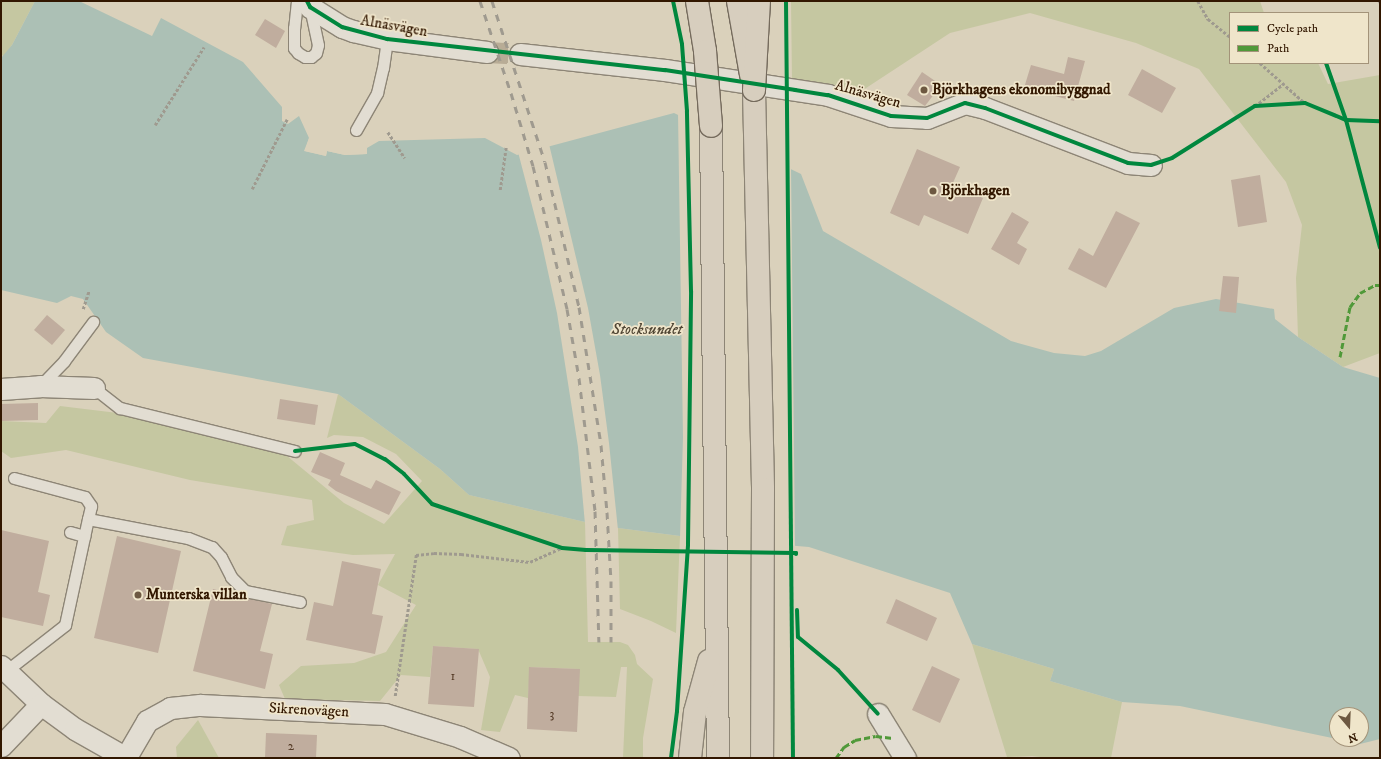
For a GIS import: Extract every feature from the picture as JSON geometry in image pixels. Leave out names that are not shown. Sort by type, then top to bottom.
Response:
[{"type":"main road","points":[[697,1],[705,51],[712,163],[718,758]]},
{"type":"main road","points":[[738,1],[754,90]]},
{"type":"main road","points":[[759,1],[754,90],[763,489],[762,758]]},
{"type":"main road","points":[[690,758],[696,712],[716,636]]},
{"type":"main road","points":[[762,714],[769,758]]},
{"type":"street","name":"Alnäsvägen","points":[[305,3],[342,27],[387,39],[487,52]]},
{"type":"street","name":"Alnäsvägen","points":[[520,54],[665,70],[821,94],[891,116],[927,118],[965,103],[985,108],[1128,163],[1151,166]]},
{"type":"street","points":[[1,389],[40,386],[94,388]]},
{"type":"street","points":[[3,669],[41,704],[75,729],[126,758]]},
{"type":"street","points":[[1,746],[41,704]]},
{"type":"street","name":"Sikrenovägen","points":[[126,758],[147,721],[170,708],[200,705],[390,716],[460,738],[509,758]]},
{"type":"street","points":[[878,714],[905,758]]},
{"type":"lane","points":[[356,130],[377,93],[384,68],[387,39]]},
{"type":"lane","points":[[40,386],[64,362],[92,322]]},
{"type":"lane","points":[[94,388],[120,408],[295,451]]},
{"type":"lane","points":[[3,669],[65,625],[91,506],[85,497],[14,478]]},
{"type":"lane","points":[[88,518],[188,538],[212,547],[221,557],[231,576],[245,590],[300,602]]},
{"type":"lane","points":[[70,532],[84,536]]},
{"type":"path","points":[[1198,1],[1208,19],[1229,36]]},
{"type":"path","points":[[155,126],[204,47]]},
{"type":"path","points":[[1261,64],[1305,103],[1310,105]]},
{"type":"path","points":[[1248,110],[1284,83]]},
{"type":"path","points":[[1298,103],[1305,103]]},
{"type":"path","points":[[1255,106],[1262,105]]},
{"type":"path","points":[[252,189],[287,119]]},
{"type":"path","points":[[388,132],[405,158]]},
{"type":"path","points":[[500,190],[506,147]]},
{"type":"path","points":[[83,310],[90,291]]},
{"type":"path","points":[[555,546],[570,549]]},
{"type":"path","points":[[390,716],[396,694],[416,555],[434,553],[461,554],[530,562],[562,548]]},
{"type":"green space","points":[[1,1],[35,1],[12,45],[4,56],[1,55]]},
{"type":"green space","points":[[791,1],[1260,1],[1264,12],[1229,12],[1229,64],[1318,64],[1328,84],[1380,75],[1380,353],[1343,367],[1298,337],[1296,278],[1302,225],[1286,182],[1199,69],[1136,43],[1030,13],[950,33],[860,92],[792,81]]},
{"type":"green space","points":[[338,394],[440,469],[469,495],[585,522],[588,642],[620,642],[628,645],[635,655],[637,664],[653,679],[643,738],[643,758],[623,758],[627,667],[621,667],[616,697],[578,696],[579,669],[530,667],[528,698],[515,695],[500,732],[481,730],[490,677],[478,649],[433,646],[430,677],[401,675],[380,701],[285,699],[279,685],[301,666],[354,663],[386,652],[416,605],[378,585],[395,554],[353,555],[281,545],[287,526],[314,520],[312,500],[190,480],[66,450],[11,458],[1,451],[1,421],[46,423],[60,406],[126,414],[281,451],[344,503],[384,524],[422,481],[396,454],[363,437],[334,435],[327,438]]},
{"type":"green space","points":[[618,528],[680,536],[676,633],[620,609]]},
{"type":"green space","points":[[972,644],[1054,669],[1050,681],[1122,702],[1111,758],[1049,758],[1032,756],[1007,757]]},
{"type":"green space","points":[[198,720],[219,758],[177,758],[176,747]]},
{"type":"water","name":"Stocksundet","points":[[35,1],[79,1],[152,36],[161,18],[243,62],[282,107],[282,121],[288,124],[299,116],[309,138],[305,151],[326,156],[327,151],[345,155],[367,154],[367,148],[379,141],[485,138],[517,155],[674,113],[801,174],[823,231],[1011,341],[1054,353],[1085,356],[1101,351],[1174,308],[1216,299],[1274,309],[1275,319],[1298,337],[1343,367],[1380,378],[1380,739],[1369,742],[1369,707],[1329,707],[1329,737],[1180,706],[1122,702],[1050,681],[1054,669],[972,644],[950,593],[809,547],[680,536],[618,528],[585,522],[469,495],[440,469],[338,394],[143,358],[106,332],[83,299],[71,296],[57,303],[1,290],[1,58],[12,45]]},
{"type":"pier","points":[[678,113],[791,167],[795,548],[680,538],[683,437]]},
{"type":"pier","points":[[309,138],[311,139],[307,150],[324,154],[327,149],[345,153],[365,152],[367,145],[367,154],[345,155],[327,151],[326,156],[304,151]]},
{"type":"pier","points":[[549,144],[588,308],[600,375],[618,530],[585,524],[578,447],[557,313],[541,240],[518,152]]},
{"type":"building","points":[[265,19],[285,31],[276,48],[255,35]]},
{"type":"building","points":[[1068,57],[1085,61],[1074,101],[1024,88],[1031,65],[1064,74]]},
{"type":"building","points":[[1142,69],[1176,88],[1162,113],[1128,95]]},
{"type":"building","name":"Björkhagens ekonomibyggnad","points":[[922,72],[941,85],[925,106],[907,95]]},
{"type":"building","name":"Björkhagen","points":[[917,149],[960,167],[952,185],[983,198],[968,234],[924,215],[919,226],[890,213]]},
{"type":"building","points":[[1260,175],[1267,222],[1238,227],[1231,180]]},
{"type":"building","points":[[1116,211],[1140,223],[1106,288],[1068,269],[1079,248],[1093,256]]},
{"type":"building","points":[[1012,212],[1029,222],[1017,243],[1027,249],[1019,265],[991,249]]},
{"type":"building","points":[[1223,276],[1239,277],[1236,313],[1219,311]]},
{"type":"building","points":[[47,315],[65,330],[52,345],[34,330]]},
{"type":"building","points":[[280,399],[318,405],[315,425],[277,419]]},
{"type":"building","points":[[38,403],[38,420],[1,421],[1,404]]},
{"type":"building","points":[[320,452],[345,463],[340,475],[371,489],[376,480],[401,492],[389,515],[336,491],[328,485],[331,480],[311,472]]},
{"type":"building","points":[[1,530],[49,541],[38,592],[50,595],[43,626],[1,617]]},
{"type":"building","name":"Munterska villan","points":[[117,536],[181,551],[158,653],[94,638]]},
{"type":"building","points":[[342,561],[381,569],[372,614],[383,616],[375,654],[306,640],[314,602],[333,606]]},
{"type":"building","points":[[213,589],[272,604],[260,651],[273,654],[265,689],[193,671]]},
{"type":"building","points":[[896,599],[937,618],[927,641],[886,623]]},
{"type":"building","points":[[433,646],[479,649],[474,707],[428,704]]},
{"type":"building","points":[[932,666],[960,679],[940,723],[912,710]]},
{"type":"building","points":[[529,667],[580,669],[577,732],[527,729]]},
{"type":"building","points":[[266,733],[317,735],[316,758],[265,758]]},
{"type":"tunnel","points":[[487,52],[520,54]]},
{"type":"railway","points":[[480,1],[511,93],[533,166],[567,309],[579,378],[595,511],[599,642]]},
{"type":"railway","points":[[492,1],[545,162],[579,307],[601,445],[611,581],[611,642]]},
{"type":"marked path","points":[[1340,357],[1350,307],[1360,293],[1375,285],[1380,285]]},
{"type":"marked path","points":[[836,758],[844,747],[855,740],[876,736],[893,738]]},
{"type":"cycle path","points":[[307,1],[310,7],[342,27],[387,39],[665,70],[828,95],[891,116],[927,118],[965,103],[985,108],[1128,163],[1151,165],[1172,158],[1255,106],[1305,103],[1346,120],[1380,121]]},
{"type":"cycle path","points":[[671,758],[677,711],[688,544],[691,291],[687,111],[682,44],[673,1]]},
{"type":"cycle path","points":[[786,1],[793,758]]},
{"type":"cycle path","points":[[1326,64],[1346,120],[1380,248]]},
{"type":"cycle path","points":[[295,451],[355,444],[385,459],[404,474],[432,504],[562,548],[586,550],[796,554]]},
{"type":"cycle path","points":[[797,610],[798,637],[838,670],[878,714]]},
{"type":"place","name":"Björkhagens ekonomibyggnad","points":[[924,90]]},
{"type":"place","name":"Björkhagen","points":[[933,191]]},
{"type":"place","name":"Munterska villan","points":[[138,595]]}]
